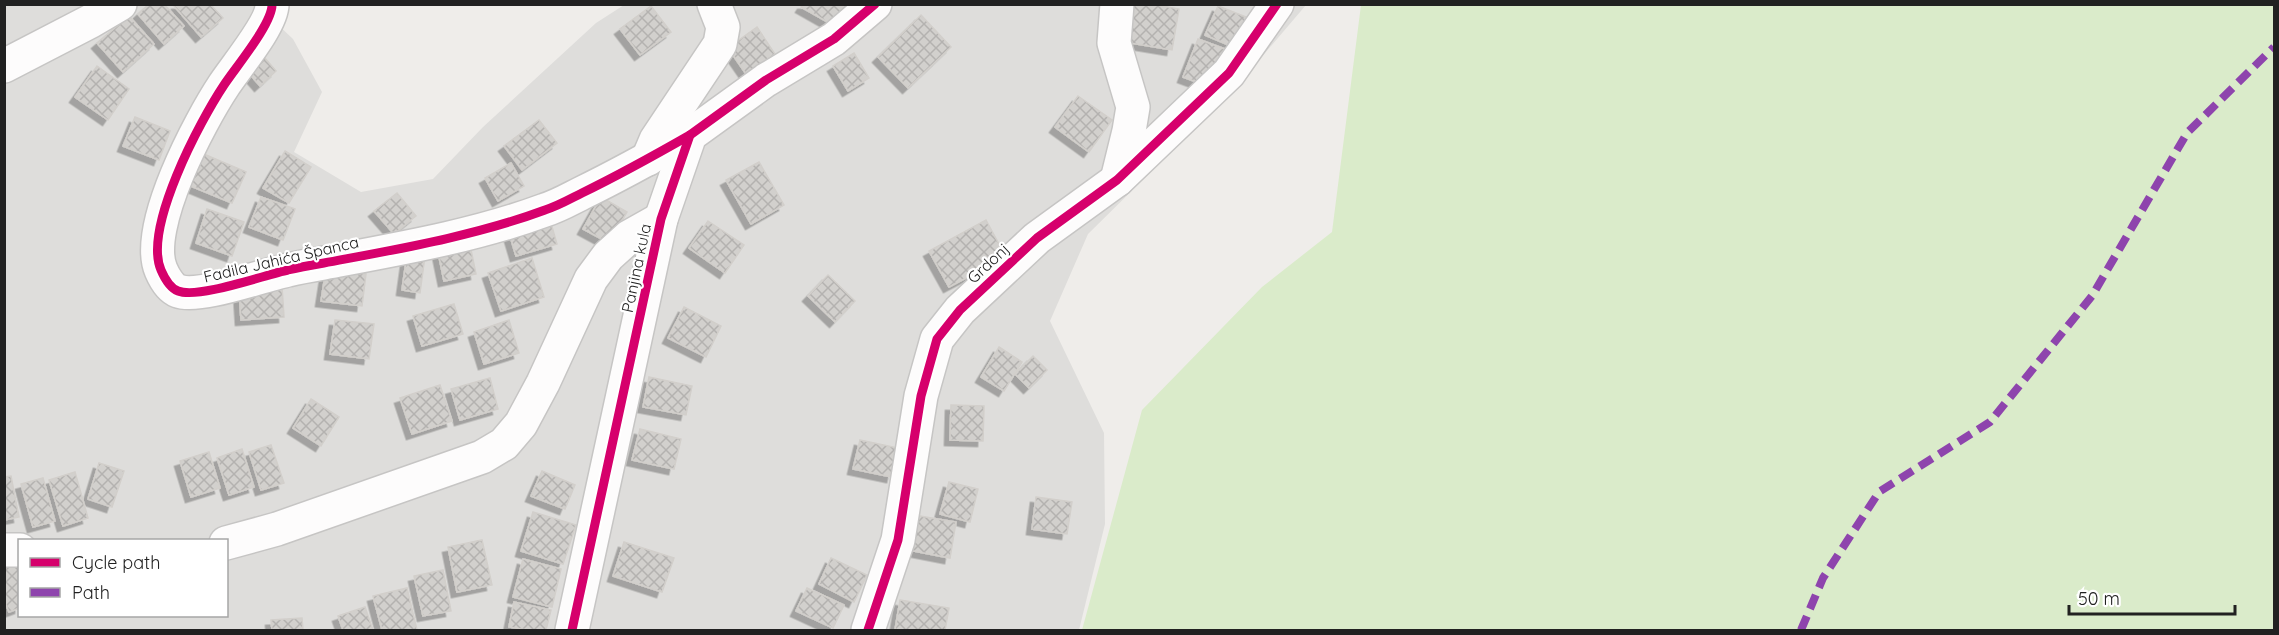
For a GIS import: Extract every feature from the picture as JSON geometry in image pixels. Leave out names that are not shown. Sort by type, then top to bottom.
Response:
[{"type":"street","points":[[4,66],[120,4]]},
{"type":"street","name":"Fadila Jahića Španca","points":[[272,4],[273,10],[262,30],[222,88],[199,129],[167,201],[158,235],[157,254],[165,280],[177,291],[200,292],[289,270],[478,230],[546,210],[648,159],[690,135]]},
{"type":"street","points":[[648,159],[656,140],[720,44],[723,27],[714,4]]},
{"type":"street","points":[[690,135],[766,80],[834,39],[875,4]]},
{"type":"street","points":[[1117,4],[1114,43],[1132,107],[1130,131],[1117,180]]},
{"type":"street","name":"Grdonj","points":[[868,630],[898,540],[921,396],[937,339],[960,310],[1037,238],[1117,180],[1229,73],[1277,4]]},
{"type":"street","name":"Panjina kula","points":[[572,630],[661,219],[690,135]]},
{"type":"street","name":"Panjina kula","points":[[228,542],[277,529],[482,457],[504,444],[521,424],[543,383],[591,279],[608,256],[629,237],[661,219]]},
{"type":"shaded area","points":[[4,5],[257,5],[293,39],[322,92],[294,152],[361,192],[433,179],[483,127],[596,23],[624,5],[1306,5],[1230,94],[1088,234],[1050,321],[1104,433],[1105,524],[1079,630],[5,630]]},
{"type":"green space","points":[[1361,5],[2274,5],[2274,630],[1082,630],[1142,410],[1262,287],[1332,232]]},
{"type":"building","points":[[149,4],[164,4],[184,26],[164,44],[138,14]]},
{"type":"building","points":[[177,4],[210,4],[223,18],[201,37],[174,6]]},
{"type":"building","points":[[803,4],[851,4],[838,28],[801,7]]},
{"type":"building","points":[[1130,4],[1151,4],[1179,9],[1172,50],[1124,42]]},
{"type":"building","points":[[651,6],[671,32],[640,55],[620,29]]},
{"type":"building","points":[[1218,6],[1251,19],[1238,49],[1205,35]]},
{"type":"building","points":[[921,15],[951,47],[908,88],[878,57]]},
{"type":"building","points":[[129,16],[154,44],[123,72],[97,43]]},
{"type":"building","points":[[757,27],[775,54],[746,74],[728,48]]},
{"type":"building","points":[[1198,39],[1225,49],[1210,87],[1183,77]]},
{"type":"building","points":[[258,50],[276,71],[260,86],[241,64]]},
{"type":"building","points":[[854,53],[869,78],[848,91],[833,66]]},
{"type":"building","points":[[97,66],[129,89],[108,120],[75,97]]},
{"type":"building","points":[[1078,96],[1112,120],[1089,152],[1055,127]]},
{"type":"building","points":[[135,117],[170,131],[159,160],[123,146]]},
{"type":"building","points":[[539,120],[557,143],[522,170],[504,146]]},
{"type":"building","points":[[285,151],[311,167],[289,203],[263,188]]},
{"type":"building","points":[[199,152],[246,172],[232,203],[186,184]]},
{"type":"building","points":[[759,162],[784,205],[751,224],[726,180]]},
{"type":"building","points":[[511,163],[524,186],[498,201],[485,178]]},
{"type":"building","points":[[397,193],[416,216],[394,234],[374,211]]},
{"type":"building","points":[[261,197],[295,209],[283,240],[249,227]]},
{"type":"building","points":[[601,197],[627,212],[609,243],[583,229]]},
{"type":"building","points":[[207,209],[244,222],[232,256],[196,243]]},
{"type":"building","points":[[548,213],[557,244],[516,256],[507,226]]},
{"type":"building","points":[[986,220],[1006,257],[949,287],[929,251]]},
{"type":"building","points":[[708,221],[744,245],[725,273],[689,248]]},
{"type":"building","points":[[469,240],[476,274],[444,281],[437,247]]},
{"type":"building","points":[[407,254],[425,256],[420,293],[402,290]]},
{"type":"building","points":[[532,258],[544,297],[501,311],[488,273]]},
{"type":"building","points":[[326,269],[366,274],[362,306],[321,301]]},
{"type":"building","points":[[828,275],[855,301],[835,322],[808,296]]},
{"type":"building","points":[[282,286],[284,317],[241,320],[239,289]]},
{"type":"building","points":[[454,304],[463,334],[422,346],[413,316]]},
{"type":"building","points":[[684,307],[721,326],[706,357],[668,338]]},
{"type":"building","points":[[335,320],[374,324],[369,359],[330,354]]},
{"type":"building","points":[[509,320],[519,353],[484,364],[474,332]]},
{"type":"building","points":[[999,347],[1022,362],[1004,391],[981,377]]},
{"type":"building","points":[[1033,356],[1047,370],[1029,388],[1015,374]]},
{"type":"building","points":[[649,377],[692,386],[686,415],[643,407]]},
{"type":"building","points":[[490,378],[498,409],[460,420],[451,389]]},
{"type":"building","points":[[440,385],[452,421],[412,434],[400,398]]},
{"type":"building","points":[[311,399],[339,417],[321,446],[293,428]]},
{"type":"building","points":[[951,405],[984,406],[983,441],[950,440]]},
{"type":"building","points":[[640,429],[681,439],[674,469],[632,460]]},
{"type":"building","points":[[860,440],[898,448],[892,477],[853,469]]},
{"type":"building","points":[[271,445],[284,483],[261,490],[249,452]]},
{"type":"building","points":[[242,449],[254,487],[229,495],[217,458]]},
{"type":"building","points":[[209,452],[220,488],[191,497],[180,461]]},
{"type":"building","points":[[99,463],[124,471],[112,507],[88,499]]},
{"type":"building","points":[[542,471],[575,485],[565,509],[531,496]]},
{"type":"building","points":[[75,472],[88,518],[63,526],[49,480]]},
{"type":"building","points":[[11,476],[19,517],[4,520],[4,477]]},
{"type":"building","points":[[43,478],[55,521],[33,527],[21,484]]},
{"type":"building","points":[[949,482],[978,489],[970,522],[940,514]]},
{"type":"building","points":[[1036,497],[1072,502],[1067,534],[1032,529]]},
{"type":"building","points":[[533,512],[576,525],[563,564],[521,551]]},
{"type":"building","points":[[914,515],[956,522],[950,558],[908,550]]},
{"type":"building","points":[[482,540],[492,585],[457,592],[448,547]]},
{"type":"building","points":[[624,542],[674,558],[662,592],[613,576]]},
{"type":"building","points":[[831,558],[867,575],[854,602],[819,584]]},
{"type":"building","points":[[523,559],[561,569],[552,607],[513,597]]},
{"type":"building","points":[[18,563],[18,609],[9,612],[4,600],[4,568]]},
{"type":"building","points":[[443,570],[451,611],[423,616],[414,576]]},
{"type":"building","points":[[407,588],[417,630],[382,630],[373,596]]},
{"type":"building","points":[[807,588],[844,605],[833,628],[796,611]]},
{"type":"building","points":[[900,600],[949,608],[945,630],[895,630]]},
{"type":"building","points":[[514,602],[551,610],[546,630],[509,627]]},
{"type":"building","points":[[365,607],[373,630],[343,630],[338,616]]},
{"type":"building","points":[[302,618],[303,630],[272,630],[271,620]]},
{"type":"marked path","points":[[1801,630],[1823,578],[1879,492],[1990,422],[2092,296],[2187,133],[2274,47]]},
{"type":"cycle path","points":[[272,4],[271,12],[260,33],[224,85],[202,123],[167,202],[160,228],[158,251],[161,270],[175,290],[188,293],[216,289],[297,268],[436,241],[518,219],[564,202],[690,135]]},
{"type":"cycle path","points":[[572,630],[661,219],[690,135],[766,80],[834,39],[875,4]]},
{"type":"cycle path","points":[[868,630],[898,540],[921,396],[937,339],[960,310],[1037,238],[1117,180],[1229,73],[1277,4]]}]
